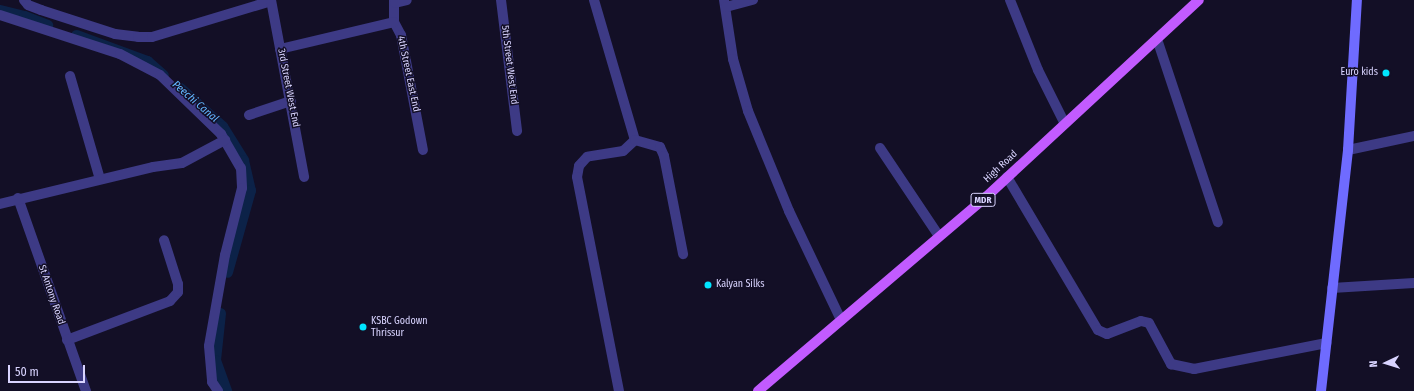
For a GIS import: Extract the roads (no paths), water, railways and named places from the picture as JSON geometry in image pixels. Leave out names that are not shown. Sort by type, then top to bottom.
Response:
[{"type":"main road","name":"High Road","points":[[758,391],[1007,177],[1199,0]]},
{"type":"main road","points":[[1320,391],[1348,150],[1357,0]]},
{"type":"street","points":[[24,0],[28,5],[41,10],[115,34],[138,37],[152,37],[271,1]]},
{"type":"street","points":[[395,1],[407,0]]},
{"type":"street","name":"5th Street West End","points":[[501,0],[517,131]]},
{"type":"street","points":[[594,0],[635,140]]},
{"type":"street","points":[[753,0],[725,4],[733,59],[748,111],[789,211],[841,320]]},
{"type":"street","points":[[1010,0],[1038,70],[1065,124]]},
{"type":"street","name":"3rd Street West End","points":[[271,1],[291,101],[304,177]]},
{"type":"street","name":"4th Street East End","points":[[395,1],[394,22],[401,36],[423,150]]},
{"type":"street","points":[[0,15],[120,54],[160,75],[225,140],[240,168],[242,188],[225,255],[209,346],[212,382],[218,391]]},
{"type":"street","points":[[280,49],[394,22]]},
{"type":"street","points":[[1157,39],[1218,222]]},
{"type":"street","points":[[70,76],[100,179]]},
{"type":"street","points":[[249,115],[291,101]]},
{"type":"street","points":[[1348,150],[1414,136]]},
{"type":"street","points":[[0,204],[18,198],[100,179],[182,163],[225,140]]},
{"type":"street","points":[[635,140],[660,147],[664,156],[683,254]]},
{"type":"street","points":[[619,391],[577,177],[579,166],[587,157],[623,151],[630,147],[635,140]]},
{"type":"street","points":[[880,148],[940,236]]},
{"type":"street","points":[[1007,177],[1098,330],[1107,334],[1141,321],[1148,323],[1171,364],[1194,369],[1326,343]]},
{"type":"street","name":"St Antony Road","points":[[18,198],[86,391]]},
{"type":"street","points":[[67,340],[170,301],[178,292],[178,284],[164,240]]},
{"type":"street","points":[[1332,288],[1414,283]]},
{"type":"waterway","name":"Peechi Canal","points":[[0,10],[24,16],[47,25]]},
{"type":"waterway","name":"Peechi Canal","points":[[76,35],[147,61],[163,75]]},
{"type":"waterway","name":"Peechi Canal","points":[[180,88],[222,126],[243,160],[250,190],[227,272]]},
{"type":"waterway","name":"Peechi Canal","points":[[220,313],[215,360],[226,391]]},
{"type":"place","name":"Euro kids","points":[[1386,73]]},
{"type":"place","name":"Kalyan Silks","points":[[708,285]]},
{"type":"place","name":"KSBC Godown Thrissur","points":[[363,327]]}]
